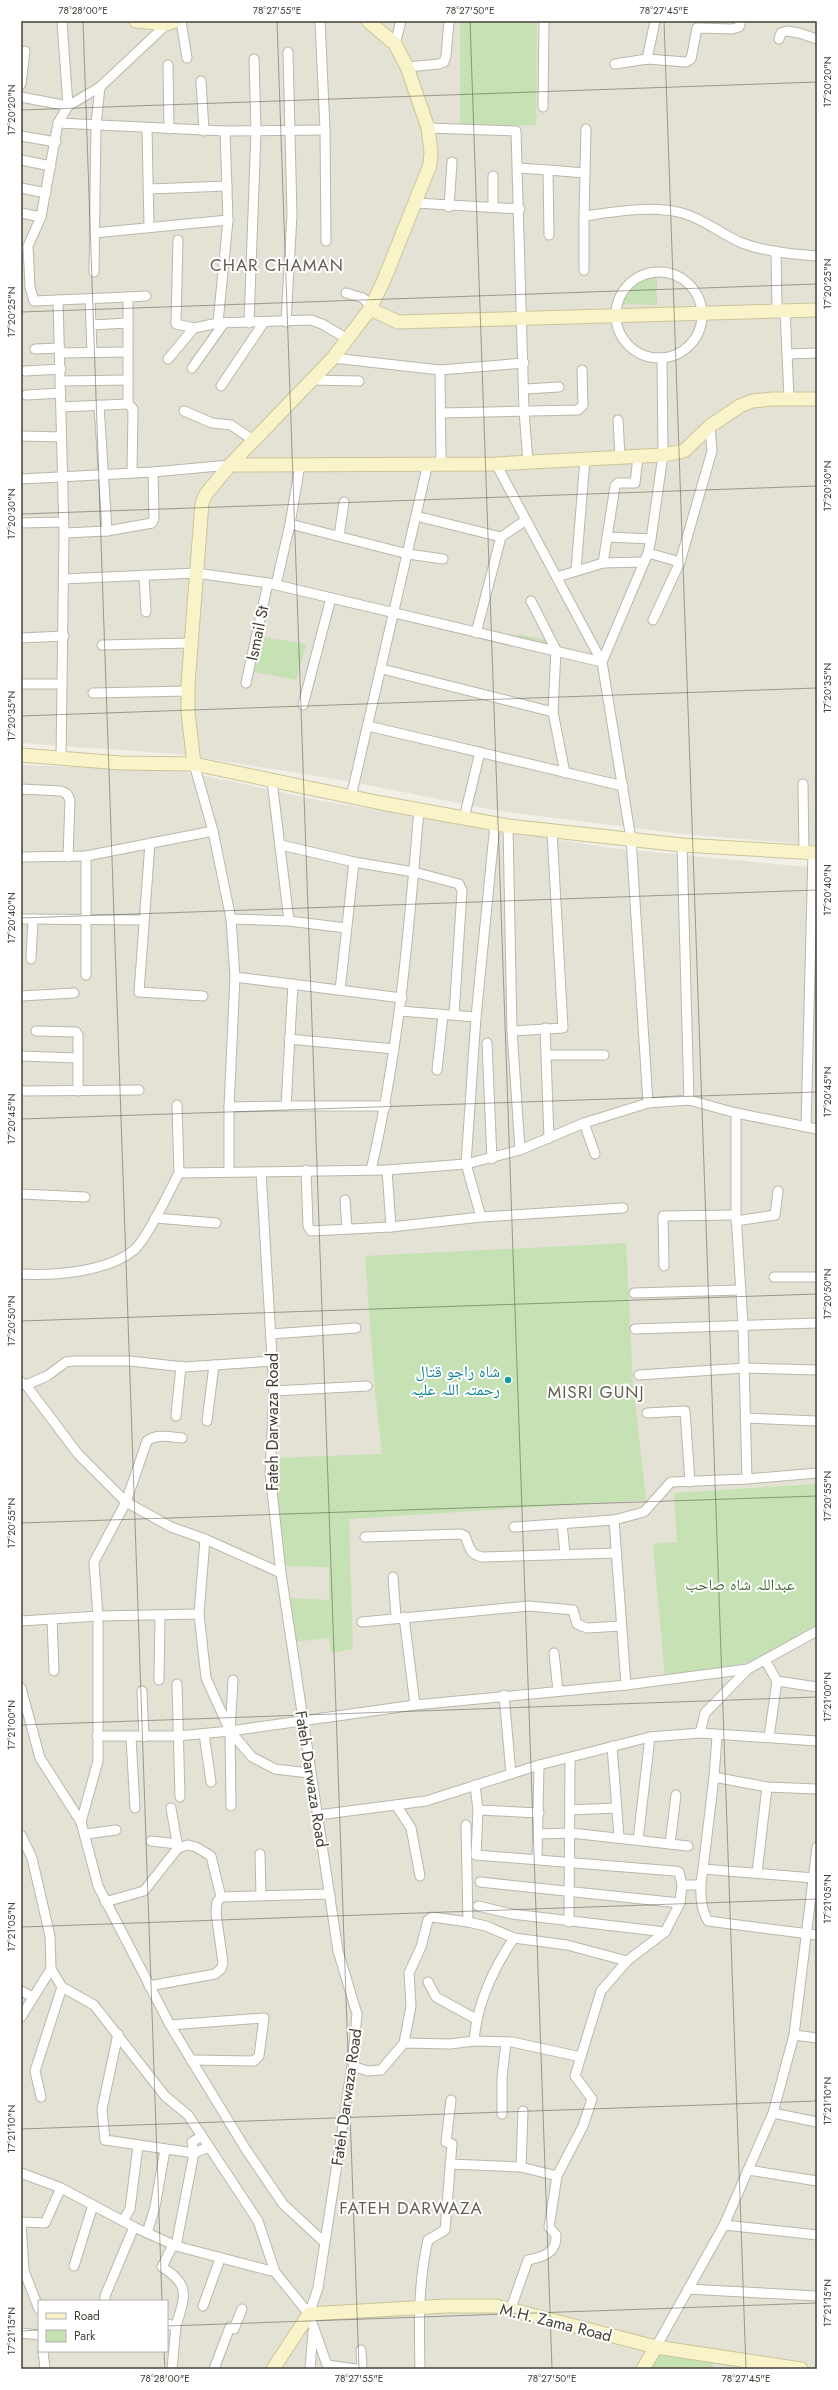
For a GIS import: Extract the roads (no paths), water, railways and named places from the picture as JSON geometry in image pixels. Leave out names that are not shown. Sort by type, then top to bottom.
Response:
[{"type":"street","points":[[62,21],[68,106]]},
{"type":"street","points":[[136,21],[171,22]]},
{"type":"street","points":[[181,21],[187,58]]},
{"type":"street","points":[[320,21],[325,130],[326,241]]},
{"type":"street","points":[[229,1171],[229,1107],[235,977],[231,919],[213,831],[194,764],[188,691],[202,503],[208,491],[230,465],[332,358],[371,307],[416,203],[430,165],[431,152],[428,128],[407,67],[395,44],[368,21]]},
{"type":"street","points":[[395,44],[401,21]]},
{"type":"street","points":[[407,67],[439,64],[444,62],[449,21]]},
{"type":"street","points":[[543,107],[544,21]]},
{"type":"street","points":[[647,60],[655,21]]},
{"type":"street","points":[[614,64],[647,60],[689,61],[697,28],[732,29],[739,27],[741,21]]},
{"type":"street","points":[[146,296],[34,301],[31,297],[28,246],[41,217],[56,142],[58,124],[68,106],[100,87],[171,22]]},
{"type":"street","points":[[779,39],[781,33],[787,31],[817,39]]},
{"type":"street","points":[[21,84],[25,51]]},
{"type":"street","points":[[286,322],[292,215],[288,52]]},
{"type":"street","points":[[249,322],[256,131],[254,59]]},
{"type":"street","points":[[168,65],[169,129]]},
{"type":"street","points":[[201,81],[204,131]]},
{"type":"street","points":[[94,272],[96,124],[100,87]]},
{"type":"street","points":[[21,97],[68,106]]},
{"type":"street","points":[[58,124],[96,124],[225,132],[325,130]]},
{"type":"street","points":[[147,128],[149,227]]},
{"type":"street","points":[[428,128],[516,131],[520,209],[521,317],[525,389],[524,411],[528,462]]},
{"type":"street","points":[[584,270],[586,129]]},
{"type":"street","points":[[192,368],[221,323],[228,220],[225,132]]},
{"type":"street","points":[[21,136],[56,142]]},
{"type":"street","points":[[21,160],[51,166]]},
{"type":"street","points":[[449,206],[452,162]]},
{"type":"street","points":[[518,168],[585,173]]},
{"type":"street","points":[[548,170],[549,235]]},
{"type":"street","points":[[493,176],[493,207]]},
{"type":"street","points":[[149,189],[227,186]]},
{"type":"street","points":[[21,188],[46,193]]},
{"type":"street","points":[[416,203],[520,209]]},
{"type":"street","points":[[584,216],[656,210],[681,213],[700,220],[741,242],[776,251],[817,256]]},
{"type":"street","points":[[21,213],[41,217]]},
{"type":"street","points":[[94,233],[228,220]]},
{"type":"street","points":[[178,240],[174,317],[176,324],[194,328],[221,323],[311,320],[322,324],[346,338]]},
{"type":"street","points":[[776,251],[781,310],[787,354],[789,398]]},
{"type":"street","points":[[651,272],[666,272],[680,276],[692,286],[700,299],[702,313],[701,326],[696,338],[687,348],[675,355],[662,358],[648,357],[635,351],[624,341],[618,329],[615,315],[618,300],[625,287],[636,277],[651,272]]},
{"type":"street","points":[[346,293],[363,298],[371,307],[398,322],[521,317],[817,310]]},
{"type":"street","points":[[128,296],[128,404],[133,409],[132,473]]},
{"type":"street","points":[[90,299],[92,352]]},
{"type":"street","points":[[58,300],[61,369],[61,477],[64,533],[64,636],[61,758]]},
{"type":"street","points":[[221,386],[264,322]]},
{"type":"street","points":[[91,325],[128,323]]},
{"type":"street","points":[[168,359],[194,328]]},
{"type":"street","points":[[35,349],[128,352]]},
{"type":"street","points":[[787,354],[817,353]]},
{"type":"street","points":[[332,358],[440,370],[524,363]]},
{"type":"street","points":[[602,662],[648,553],[651,539],[663,455],[662,358]]},
{"type":"street","points":[[25,371],[61,369]]},
{"type":"street","points":[[351,797],[416,516],[435,463],[442,413],[440,370]]},
{"type":"street","points":[[442,413],[578,410],[583,405],[582,370]]},
{"type":"street","points":[[61,381],[128,380]]},
{"type":"street","points":[[311,380],[359,381]]},
{"type":"street","points":[[525,389],[559,387]]},
{"type":"street","points":[[26,395],[61,394]]},
{"type":"street","points":[[21,479],[153,472],[230,465],[435,463],[496,464],[663,455],[684,451],[710,426],[740,406],[752,401],[789,398],[817,399]]},
{"type":"street","points":[[61,407],[128,404]]},
{"type":"street","points":[[98,405],[107,531]]},
{"type":"street","points":[[184,411],[212,423],[231,425],[253,440]]},
{"type":"street","points":[[618,420],[620,457]]},
{"type":"street","points":[[653,620],[680,562],[712,451],[710,426]]},
{"type":"street","points":[[21,436],[61,436]]},
{"type":"street","points":[[603,563],[615,486],[618,483],[635,483],[638,457]]},
{"type":"street","points":[[576,570],[585,459]]},
{"type":"street","name":"Ismail St","points":[[246,683],[272,584],[290,524],[300,464]]},
{"type":"street","points":[[496,464],[602,662],[631,839],[648,1103]]},
{"type":"street","points":[[64,533],[107,531],[152,523],[154,518],[153,472]]},
{"type":"street","points":[[339,536],[344,502]]},
{"type":"street","points":[[416,516],[501,538]]},
{"type":"street","points":[[476,633],[501,538],[526,520]]},
{"type":"street","points":[[21,522],[63,522]]},
{"type":"street","points":[[290,524],[408,554],[443,559]]},
{"type":"street","points":[[608,537],[651,539]]},
{"type":"street","points":[[648,553],[680,562]]},
{"type":"street","points":[[557,577],[603,563],[644,562]]},
{"type":"street","points":[[63,579],[196,573],[272,584],[602,662]]},
{"type":"street","points":[[144,575],[146,612]]},
{"type":"street","points":[[303,705],[331,598]]},
{"type":"street","points":[[531,601],[556,650],[553,712],[565,773]]},
{"type":"street","points":[[21,638],[64,636]]},
{"type":"street","points":[[102,645],[191,643]]},
{"type":"street","points":[[382,668],[553,712]]},
{"type":"street","points":[[21,684],[62,684]]},
{"type":"street","points":[[93,693],[188,691]]},
{"type":"street","points":[[368,726],[622,786]]},
{"type":"street","points":[[464,818],[480,752]]},
{"type":"street","points":[[21,755],[121,763],[194,764],[351,797],[501,825],[682,845],[811,853]]},
{"type":"street","points":[[272,781],[289,921]]},
{"type":"street","points":[[803,784],[815,883],[813,1045],[806,1127]]},
{"type":"street","points":[[21,789],[61,791],[67,794],[70,800],[68,857]]},
{"type":"street","points":[[371,1170],[386,1106],[402,998],[419,809]]},
{"type":"street","points":[[481,1217],[466,1164],[476,1017],[501,825]]},
{"type":"street","points":[[501,825],[520,1150]]},
{"type":"street","points":[[21,858],[86,856],[213,831]]},
{"type":"street","points":[[512,1031],[563,1028],[552,831]]},
{"type":"street","points":[[150,843],[139,992],[203,996]]},
{"type":"street","points":[[682,845],[689,1100]]},
{"type":"street","points":[[281,846],[354,862],[414,872],[453,881],[459,884],[462,891],[454,1015]]},
{"type":"street","points":[[86,856],[84,919],[86,975]]},
{"type":"street","points":[[340,990],[354,862]]},
{"type":"street","points":[[21,919],[144,920]]},
{"type":"street","points":[[31,959],[33,919]]},
{"type":"street","points":[[231,919],[289,921],[346,928]]},
{"type":"street","points":[[235,977],[402,998]]},
{"type":"street","points":[[286,1106],[293,984]]},
{"type":"street","points":[[21,996],[74,993]]},
{"type":"street","points":[[400,1011],[476,1017]]},
{"type":"street","points":[[437,1070],[443,1015]]},
{"type":"street","points":[[545,1028],[548,1055],[549,1138]]},
{"type":"street","points":[[36,1030],[76,1032],[78,1091]]},
{"type":"street","points":[[290,1039],[394,1048]]},
{"type":"street","points":[[487,1043],[492,1159]]},
{"type":"street","points":[[548,1055],[604,1056]]},
{"type":"street","points":[[21,1056],[78,1058]]},
{"type":"street","points":[[21,1091],[140,1090]]},
{"type":"street","points":[[179,1173],[229,1171],[261,1172],[306,1170],[387,1170],[466,1164],[492,1159],[520,1150],[584,1123],[648,1103],[689,1100],[736,1113],[817,1129]]},
{"type":"street","points":[[21,1274],[43,1275],[82,1270],[118,1260],[135,1250],[179,1173],[177,1105]]},
{"type":"street","points":[[229,1107],[386,1106]]},
{"type":"street","points":[[736,1113],[736,1218],[743,1324],[747,1479]]},
{"type":"street","points":[[584,1123],[595,1154]]},
{"type":"street","points":[[306,1170],[309,1229],[313,1231],[390,1227],[481,1217],[623,1208]]},
{"type":"street","points":[[387,1170],[390,1227]]},
{"type":"street","name":"Fateh Darwaza Road","points":[[261,1172],[274,1391],[270,1472],[281,1572],[309,1773],[318,1815],[338,1950],[357,2014],[352,2066],[318,2288],[309,2314],[273,2369]]},
{"type":"street","points":[[664,1266],[662,1216],[736,1218],[775,1215],[778,1191]]},
{"type":"street","points":[[21,1194],[85,1197]]},
{"type":"street","points":[[345,1200],[347,1229]]},
{"type":"street","points":[[154,1218],[216,1223]]},
{"type":"street","points":[[774,1277],[817,1277]]},
{"type":"street","points":[[634,1293],[740,1290]]},
{"type":"street","points":[[634,1329],[743,1324],[817,1323]]},
{"type":"street","points":[[271,1334],[356,1328]]},
{"type":"street","points":[[273,1361],[180,1366],[130,1362],[74,1361],[66,1362],[47,1376],[23,1384],[78,1454],[126,1502],[171,1527],[205,1538],[281,1572]]},
{"type":"street","points":[[207,1421],[214,1365]]},
{"type":"street","points":[[176,1416],[180,1366]]},
{"type":"street","points":[[639,1375],[744,1368],[817,1370]]},
{"type":"street","points":[[274,1391],[367,1386]]},
{"type":"street","points":[[647,1413],[685,1411],[690,1482]]},
{"type":"street","points":[[745,1418],[817,1421]]},
{"type":"street","points":[[81,1822],[98,1761],[98,1616],[94,1562],[126,1502],[147,1441],[161,1436],[182,1438]]},
{"type":"street","points":[[514,1527],[614,1520],[644,1512],[671,1482],[747,1479],[817,1473]]},
{"type":"street","points":[[614,1520],[626,1685]]},
{"type":"street","points":[[562,1524],[565,1553]]},
{"type":"street","points":[[365,1537],[461,1534],[465,1536],[470,1551],[474,1555],[482,1557],[565,1553],[617,1553]]},
{"type":"street","points":[[205,1538],[199,1614],[206,1678],[230,1731],[252,1757],[275,1769],[309,1773]]},
{"type":"street","points":[[393,1577],[415,1705]]},
{"type":"street","points":[[362,1622],[400,1617],[529,1606],[573,1610],[577,1624],[587,1628],[621,1626]]},
{"type":"street","points":[[21,1621],[98,1616],[160,1616],[199,1614]]},
{"type":"street","points":[[159,1680],[160,1616]]},
{"type":"street","points":[[52,1619],[54,1671]]},
{"type":"street","points":[[700,1734],[705,1713],[748,1669],[817,1631]]},
{"type":"street","points":[[554,1653],[558,1691]]},
{"type":"street","points":[[765,1660],[778,1681],[769,1737]]},
{"type":"street","points":[[97,1736],[144,1737],[204,1734],[415,1705],[504,1695],[626,1685],[748,1669]]},
{"type":"street","points":[[232,1806],[230,1731],[233,1680]]},
{"type":"street","points":[[778,1681],[817,1687]]},
{"type":"street","points":[[177,1684],[180,1797]]},
{"type":"street","points":[[21,1690],[40,1758],[81,1822],[86,1834],[98,1886],[105,1902],[170,2025],[283,2204],[324,2242]]},
{"type":"street","points":[[142,1691],[144,1737]]},
{"type":"street","points":[[504,1695],[511,1774]]},
{"type":"street","points":[[204,1734],[211,1782]]},
{"type":"street","points":[[318,1815],[426,1801],[539,1765],[650,1737],[700,1734],[717,1736],[769,1737],[817,1742]]},
{"type":"street","points":[[717,1736],[714,1777],[700,1885],[704,1915],[708,1921],[817,1935]]},
{"type":"street","points":[[132,1737],[134,1808]]},
{"type":"street","points":[[638,1840],[650,1737]]},
{"type":"street","points":[[612,1746],[619,1837]]},
{"type":"street","points":[[569,1922],[571,1862],[570,1758]]},
{"type":"street","points":[[537,1859],[539,1834],[539,1765]]},
{"type":"street","points":[[714,1777],[767,1787],[817,1789]]},
{"type":"street","points":[[475,1785],[478,1810],[476,1855],[674,1871],[679,1872],[682,1885],[680,1903],[665,1932],[627,1961],[601,1991],[575,2076],[592,2099],[583,2126],[557,2176],[549,2228],[556,2235],[556,2241],[551,2252],[542,2257],[528,2260],[511,2308]]},
{"type":"street","points":[[757,1873],[767,1787]]},
{"type":"street","points":[[670,1844],[676,1795]]},
{"type":"street","points":[[396,1805],[411,1828],[420,1876]]},
{"type":"street","points":[[105,1902],[144,1891],[178,1846],[171,1808]]},
{"type":"street","points":[[570,1810],[616,1808]]},
{"type":"street","points":[[478,1810],[539,1813]]},
{"type":"street","points":[[466,1825],[468,1922]]},
{"type":"street","points":[[86,1834],[116,1830]]},
{"type":"street","points":[[539,1834],[571,1833],[619,1837],[688,1846]]},
{"type":"street","points":[[21,1835],[32,1858],[50,1936],[51,1969],[62,1987],[94,2004],[165,2096],[188,2115],[258,2221],[275,2272],[309,2314],[327,2365],[356,2369]]},
{"type":"street","points":[[151,1841],[178,1846],[188,1845],[196,1847],[212,1856],[221,1897]]},
{"type":"street","points":[[643,2369],[724,2225],[773,2113],[794,2035],[817,1847]]},
{"type":"street","points":[[260,1854],[261,1895]]},
{"type":"street","points":[[703,1869],[814,1878]]},
{"type":"street","points":[[480,1882],[680,1903]]},
{"type":"street","points":[[682,1885],[700,1885]]},
{"type":"street","points":[[149,1986],[215,1974],[221,1969],[223,1963],[216,1914],[216,1902],[221,1897],[330,1894]]},
{"type":"street","points":[[478,1906],[512,1914],[569,1922],[665,1932]]},
{"type":"street","points":[[352,2066],[368,2071],[381,2070],[404,2043],[411,2006],[409,1973],[421,1947],[428,1920],[437,1916],[486,1926],[514,1938],[567,1945],[627,1961]]},
{"type":"street","points":[[474,2041],[476,2019],[484,1995],[497,1963],[514,1938]]},
{"type":"street","points":[[21,2017],[51,1969]]},
{"type":"street","points":[[428,1982],[436,1997],[476,2019]]},
{"type":"street","points":[[41,2097],[34,2071],[62,1987]]},
{"type":"street","points":[[21,1990],[33,1997]]},
{"type":"street","points":[[170,2025],[264,2018],[258,2056],[254,2061],[191,2060]]},
{"type":"street","points":[[118,2034],[102,2109],[105,2140],[165,2150],[194,2153],[209,2147]]},
{"type":"street","points":[[794,2035],[817,2038]]},
{"type":"street","points":[[404,2043],[450,2044],[474,2041],[506,2042],[581,2058]]},
{"type":"street","points":[[502,2114],[502,2078],[506,2042]]},
{"type":"street","points":[[420,2369],[419,2308],[422,2264],[428,2240],[445,2230],[452,2144],[446,2142],[451,2100]]},
{"type":"street","points":[[521,2167],[524,2111]]},
{"type":"street","points":[[773,2113],[817,2122]]},
{"type":"street","points":[[172,2369],[171,2325],[185,2292],[181,2282],[162,2268],[174,2245],[194,2153],[192,2142],[202,2136]]},
{"type":"street","points":[[123,2221],[130,2209],[138,2146]]},
{"type":"street","points":[[147,2233],[155,2207],[165,2150]]},
{"type":"street","points":[[450,2164],[521,2167],[557,2176]]},
{"type":"street","points":[[748,2170],[817,2181]]},
{"type":"street","points":[[21,2173],[60,2188],[134,2227],[174,2245],[220,2259],[275,2272]]},
{"type":"street","points":[[38,2305],[24,2270],[21,2222],[45,2223],[60,2188]]},
{"type":"street","points":[[74,2266],[93,2205]]},
{"type":"street","points":[[724,2225],[817,2235]]},
{"type":"street","points":[[106,2300],[105,2296],[134,2227]]},
{"type":"street","points":[[203,2306],[220,2259]]},
{"type":"street","points":[[688,2289],[817,2296]]},
{"type":"street","name":"M.H. Zama Road","points":[[309,2314],[479,2305],[511,2308],[562,2324],[656,2347],[801,2369]]},
{"type":"street","points":[[214,2369],[230,2327],[234,2329],[242,2309]]},
{"type":"street","points":[[310,2369],[313,2327]]},
{"type":"street","points":[[21,2333],[38,2335]]},
{"type":"street","points":[[361,2350],[362,2369]]},
{"type":"street","points":[[43,2352],[45,2369]]},
{"type":"place","name":"شاہ راجو قتال رحمتہ اللہ علیہ","points":[[508,1380]]},
{"type":"district","name":"CHAR CHAMAN","points":[[277,265]]},
{"type":"district","name":"MISRI GUNJ","points":[[596,1392]]},
{"type":"district","name":"FATEH DARWAZA","points":[[411,2208]]},
{"type":"park label","name":"عبداللہ شاہ صاحب","points":[[740,1584]]}]
